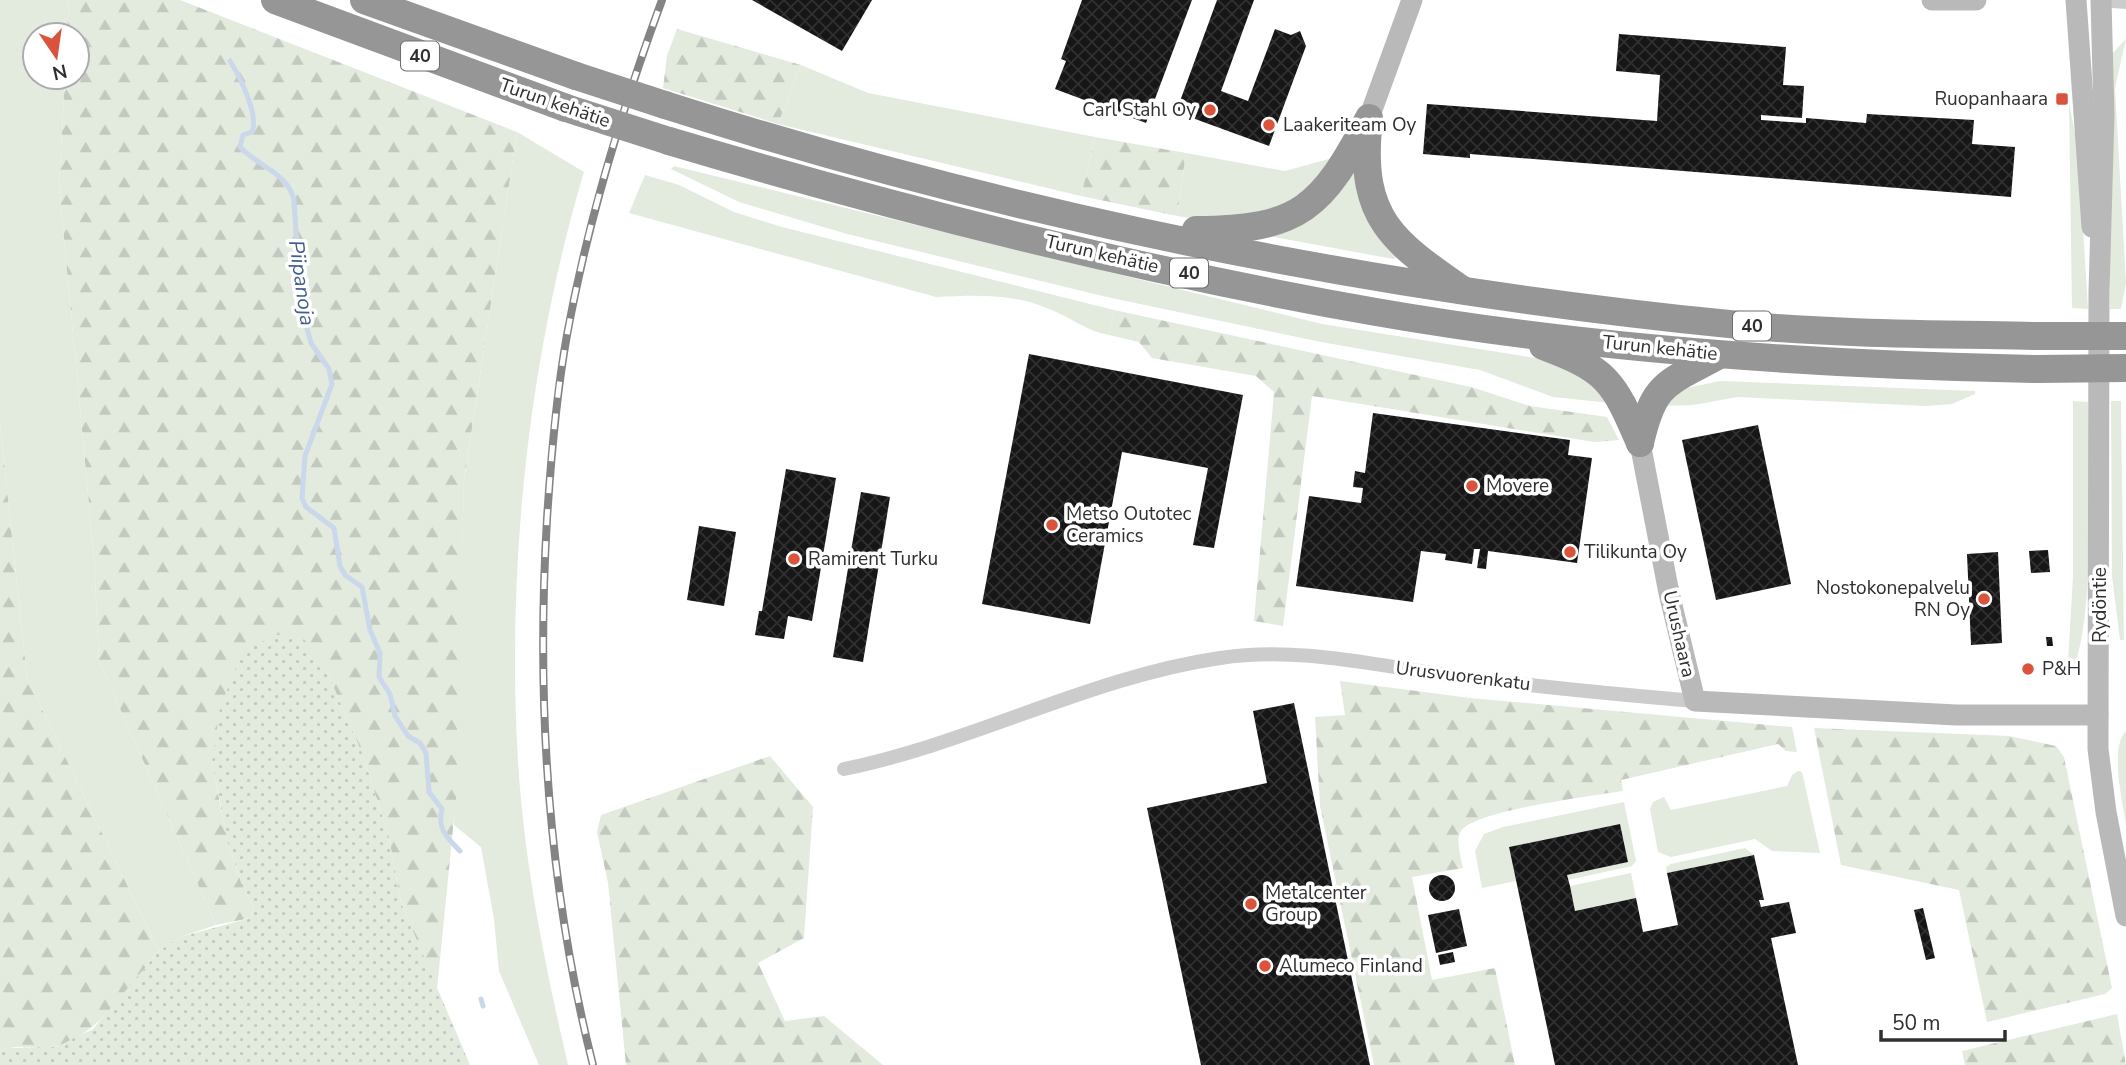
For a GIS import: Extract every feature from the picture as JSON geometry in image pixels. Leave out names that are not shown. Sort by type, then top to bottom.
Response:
[{"type":"highway","name":"Turun kehätie","points":[[275,0],[566,108],[669,141],[907,208],[1075,248],[1363,309],[1504,331],[1719,355],[1900,366],[2126,368]]},
{"type":"highway","name":"Turun kehätie","points":[[364,0],[576,76],[763,136],[904,175],[1350,274],[1468,294],[1732,324],[2038,336],[2126,336]]},
{"type":"highway","points":[[1139,229],[1241,229],[1287,218],[1304,209],[1327,188],[1369,118]]},
{"type":"highway","points":[[1369,118],[1366,173],[1384,225],[1406,250],[1468,294]]},
{"type":"highway","points":[[1504,331],[1595,368],[1611,383],[1621,398],[1640,443]]},
{"type":"highway","points":[[1640,443],[1654,397],[1669,383],[1719,355]]},
{"type":"street","points":[[1369,118],[1412,0]]},
{"type":"street","points":[[1932,0],[1976,0]]},
{"type":"street","name":"Rydöntie","points":[[2076,0],[2090,210],[2099,292]]},
{"type":"street","points":[[2089,0],[2126,2]]},
{"type":"street","name":"Rydöntie","points":[[2101,0],[2104,183],[2099,292],[2098,715],[2106,812],[2126,916]]},
{"type":"street","name":"Urushaara","points":[[1640,443],[1669,593],[1695,701]]},
{"type":"street","name":"Urusvuorenkatu","points":[[844,769],[886,761],[1127,678],[1222,657],[1305,656],[1571,690],[1695,701],[1956,715],[2098,715]]},
{"type":"green space","points":[[0,0],[69,0],[68,21],[21,21],[21,91],[64,91],[59,185],[94,558],[99,661],[216,925],[180,937],[159,951],[27,678],[0,424]]},
{"type":"green space","points":[[69,0],[180,0],[517,132],[464,481],[456,799],[437,989],[401,903],[389,838],[364,758],[327,672],[212,762],[232,856],[254,909],[250,918],[216,925],[99,661],[94,558],[59,185],[64,91],[91,91],[91,21],[68,21]]},
{"type":"green space","points":[[677,29],[801,65],[778,124],[663,88],[667,56]]},
{"type":"green space","points":[[2126,39],[2115,88],[2126,283],[2121,309],[2110,309],[2107,88],[2111,55]]},
{"type":"green space","points":[[801,65],[868,93],[1095,137],[1081,196],[778,124]]},
{"type":"green space","points":[[2069,103],[2078,148],[2088,309],[2072,308]]},
{"type":"green space","points":[[517,132],[584,172],[547,322],[534,399],[524,478],[515,635],[516,713],[523,824],[539,928],[568,1065],[539,1065],[499,971],[494,919],[481,847],[454,825],[464,481]]},
{"type":"green space","points":[[1095,137],[1186,153],[1177,216],[1081,196]]},
{"type":"green space","points":[[1186,153],[1285,171],[1336,157],[1289,207],[1203,220],[1177,216]]},
{"type":"green space","points":[[1356,163],[1398,257],[1393,259],[1268,236]]},
{"type":"green space","points":[[674,166],[1322,324],[1566,363],[1611,403],[1553,397],[1480,370],[1321,342],[1107,297],[847,234],[739,202],[671,169]]},
{"type":"green space","points":[[645,175],[679,185],[734,212],[782,227],[1114,310],[1109,335],[1025,301],[981,296],[936,297],[629,213]]},
{"type":"green space","points":[[1114,310],[1471,387],[1530,406],[1607,417],[1619,440],[1594,442],[1312,396],[1283,626],[1254,621],[1274,392],[1256,376],[1152,358],[1139,342],[1109,335]]},
{"type":"green space","points":[[1720,381],[1975,391],[1975,394],[1952,404],[1926,406],[1738,397],[1693,405],[1663,406],[1682,389]]},
{"type":"green space","points":[[2073,401],[2088,402],[2090,505],[2083,627],[2077,658],[2067,681],[2073,576]]},
{"type":"green space","points":[[2111,401],[2121,401],[2124,640],[2120,640],[2112,576]]},
{"type":"green space","points":[[0,424],[27,678],[159,951],[114,1006],[74,1039],[51,1048],[14,1047],[0,1052]]},
{"type":"green space","points":[[274,635],[301,635],[327,672],[364,758],[389,838],[401,903],[470,1065],[0,1065],[0,1052],[7,1048],[56,1047],[93,1029],[159,951],[180,937],[250,918],[254,909],[243,888],[228,843],[212,762],[220,708],[238,662],[253,647]]},
{"type":"green space","points":[[1340,681],[1470,698],[1792,727],[1797,752],[1786,751],[1778,744],[1621,780],[1623,791],[1511,810],[1471,823],[1459,834],[1463,868],[1412,877],[1432,980],[1495,968],[1515,1065],[1374,1065],[1320,806],[1315,717],[1345,715]]},
{"type":"green space","points":[[1814,728],[2009,736],[2056,746],[2064,757],[2112,988],[2105,994],[1987,1022],[1959,890],[1841,865]]},
{"type":"green space","points":[[2126,731],[2126,825],[2120,790],[2118,750]]},
{"type":"green space","points":[[770,756],[813,807],[804,938],[758,963],[785,1021],[824,1016],[883,1065],[626,1065],[608,883],[597,832],[601,815]]},
{"type":"green space","points":[[1798,771],[1802,772],[1820,853],[1772,851],[1755,839],[1671,857],[1658,852],[1650,809],[1653,802],[1664,797],[1671,810],[1787,786],[1792,775]]},
{"type":"green space","points":[[1624,802],[1636,861],[1632,866],[1568,880],[1567,875],[1628,862],[1620,824],[1509,847],[1516,881],[1482,888],[1475,851],[1484,834],[1503,827]]},
{"type":"green space","points":[[1745,848],[1754,855],[1667,873],[1666,867],[1671,864]]},
{"type":"green space","points":[[1631,873],[1636,898],[1575,911],[1570,886]]},
{"type":"green space","points":[[2117,1014],[2126,1065],[1965,1065],[1962,1051]]},
{"type":"building","points":[[752,0],[872,0],[842,51]]},
{"type":"building","points":[[1082,0],[1192,0],[1146,123],[1055,89],[1066,61],[1061,59]]},
{"type":"building","points":[[1217,0],[1254,0],[1221,91],[1248,101],[1275,29],[1291,35],[1300,31],[1306,46],[1269,146],[1176,112]]},
{"type":"building","points":[[1619,34],[1786,47],[1783,85],[1804,86],[1802,118],[1761,115],[1761,120],[1806,123],[1806,118],[1866,123],[1867,114],[1974,120],[1972,144],[2015,147],[2011,197],[1470,154],[1470,158],[1423,154],[1427,104],[1657,121],[1660,75],[1616,71]]},
{"type":"building","points":[[1029,354],[1243,395],[1214,548],[1193,545],[1208,468],[1122,452],[1090,624],[982,604]]},
{"type":"building","points":[[1373,413],[1570,440],[1568,455],[1592,458],[1577,563],[1488,551],[1486,569],[1477,568],[1480,549],[1474,549],[1472,564],[1445,560],[1446,554],[1421,551],[1413,602],[1296,586],[1309,496],[1361,503],[1363,488],[1353,487],[1355,471],[1365,473]]},
{"type":"building","points":[[1758,425],[1791,584],[1716,600],[1682,440]]},
{"type":"building","points":[[786,469],[836,478],[812,621],[788,616],[784,639],[755,635],[759,611],[762,611]]},
{"type":"building","points":[[861,492],[890,497],[863,662],[833,657]]},
{"type":"building","points":[[699,526],[736,532],[724,606],[687,600]]},
{"type":"building","points":[[2048,550],[2050,572],[2031,573],[2029,551]]},
{"type":"building","points":[[1998,552],[2002,643],[1971,645],[1967,554]]},
{"type":"building","points":[[2046,637],[2052,637],[2053,646],[2047,646]]},
{"type":"building","points":[[1294,703],[1370,1065],[1201,1065],[1147,808],[1267,783],[1253,711]]},
{"type":"building","points":[[1620,824],[1628,862],[1567,875],[1575,911],[1636,898],[1643,932],[1678,925],[1667,873],[1754,855],[1764,900],[1759,900],[1761,907],[1789,902],[1796,933],[1771,938],[1798,1065],[1555,1065],[1509,847]]},
{"type":"building","points":[[1442,875],[1451,879],[1455,888],[1451,897],[1442,901],[1433,897],[1429,888],[1433,879]]},
{"type":"building","points":[[1923,908],[1935,958],[1926,960],[1914,910]]},
{"type":"building","points":[[1459,909],[1467,946],[1436,953],[1428,915]]},
{"type":"building","points":[[1453,952],[1455,962],[1440,965],[1438,955]]},
{"type":"waterway","name":"Piipanoja","points":[[230,61],[243,86],[253,116],[252,132],[243,135],[240,147],[285,182],[294,199],[300,303],[311,343],[329,369],[332,384],[305,456],[302,498],[306,507],[334,528],[340,566],[345,575],[362,587],[370,630],[380,653],[379,677],[390,694],[395,716],[408,736],[420,743],[426,753],[429,792],[442,809],[444,833],[460,851]]},
{"type":"waterway","name":"Piipanoja","points":[[481,999],[483,1006]]},
{"type":"railway","points":[[593,1065],[565,930],[549,794],[543,656],[547,519],[557,404],[575,292],[607,165],[662,0]]},
{"type":"place","name":"Ruopanhaara","points":[[2062,99]]},
{"type":"place","name":"Carl Stahl Oy","points":[[1210,110]]},
{"type":"place","name":"Laakeriteam Oy","points":[[1269,125]]},
{"type":"place","name":"Movere","points":[[1472,486]]},
{"type":"place","name":"Metso Outotec Ceramics","points":[[1052,525]]},
{"type":"place","name":"Tilikunta Oy","points":[[1570,552]]},
{"type":"place","name":"Ramirent Turku","points":[[794,559]]},
{"type":"place","name":"Nostokonepalvelu RN Oy","points":[[1984,599]]},
{"type":"place","name":"P&H","points":[[2028,669]]},
{"type":"place","name":"Metalcenter Group","points":[[1251,904]]},
{"type":"place","name":"Alumeco Finland","points":[[1265,966]]}]
